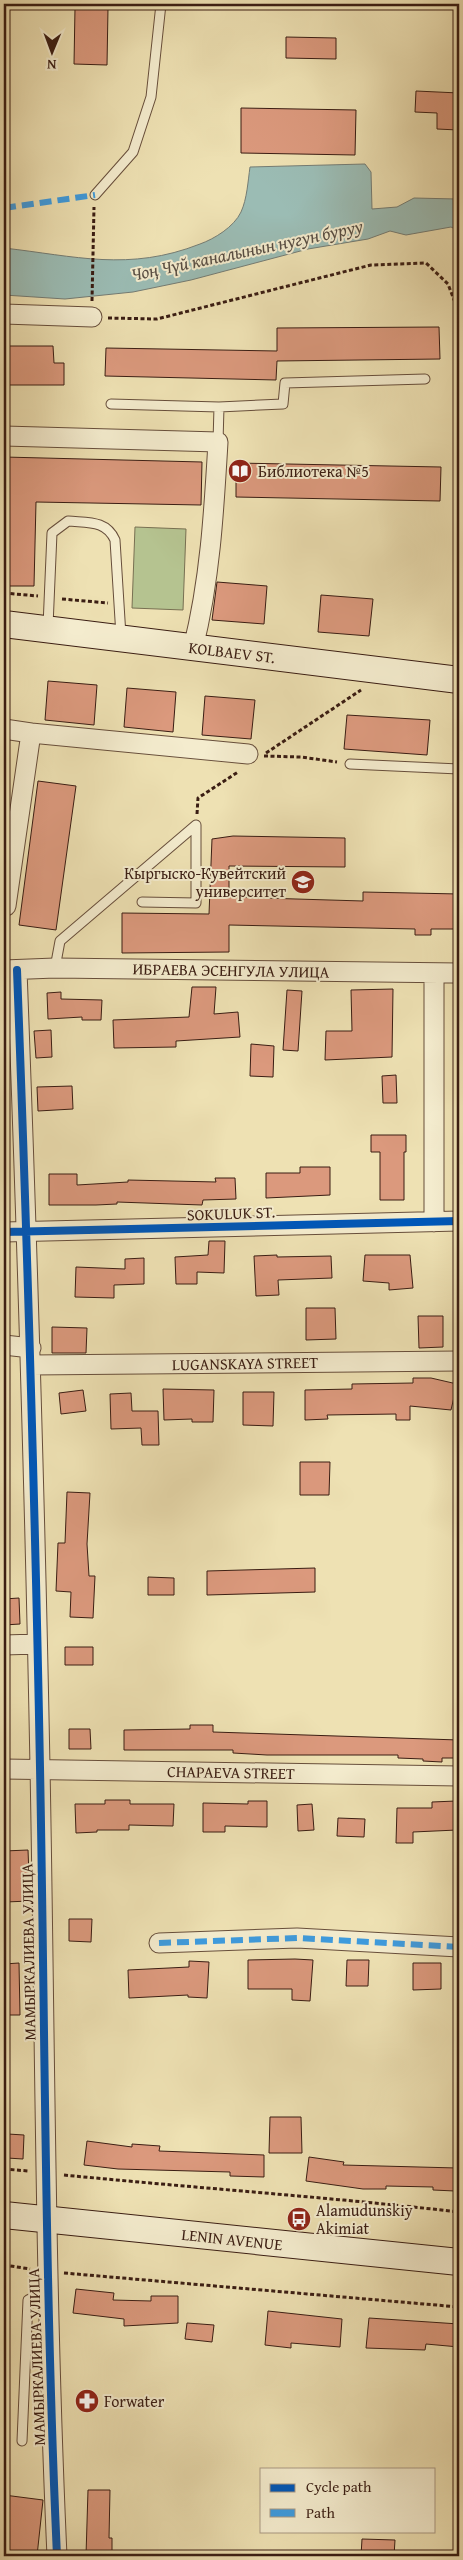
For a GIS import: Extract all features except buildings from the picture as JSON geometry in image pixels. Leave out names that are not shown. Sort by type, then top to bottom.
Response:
[{"type":"main road","name":"KOLBAEV ST.","points":[[4,624],[459,680]]},
{"type":"main road","name":"LENIN AVENUE","points":[[4,2216],[459,2262]]},
{"type":"street","points":[[4,314],[92,317]]},
{"type":"street","points":[[4,436],[218,442],[214,523],[199,625],[193,648]]},
{"type":"street","points":[[4,729],[247,760]]},
{"type":"street","points":[[6,906],[31,733]]},
{"type":"street","name":"ИБРАЕВА ЭСЕНГУЛА УЛИЦА","points":[[10,970],[55,968],[459,972]]},
{"type":"street","name":"МАМЫРКАЛИЕВА УЛИЦА","points":[[10,970],[27,1232],[31,1357],[40,1769],[45,2173],[57,2556]]},
{"type":"street","points":[[434,973],[434,1222]]},
{"type":"street","name":"SOKULUK ST.","points":[[4,1232],[459,1221]]},
{"type":"street","name":"LUGANSKAYA STREET","points":[[4,1345],[31,1357],[459,1361]]},
{"type":"street","points":[[4,1645],[37,1644]]},
{"type":"street","name":"CHAPAEVA STREET","points":[[4,1769],[459,1776]]},
{"type":"street","points":[[158,1943],[298,1938],[459,1947]]},
{"type":"lane","points":[[95,195],[132,152],[152,97],[161,4]]},
{"type":"lane","points":[[111,404],[218,407],[283,404],[285,383],[425,379]]},
{"type":"lane","points":[[218,407],[218,442]]},
{"type":"lane","points":[[48,630],[52,533],[68,521],[102,524],[111,531],[115,540],[121,639]]},
{"type":"lane","points":[[350,764],[459,769]]},
{"type":"lane","points":[[142,902],[196,903],[196,825]]},
{"type":"lane","points":[[55,968],[60,941],[196,825]]},
{"type":"lane","points":[[22,2441],[28,2300],[48,2281]]},
{"type":"path","points":[[95,195],[92,247],[92,317],[157,319],[371,265],[426,264],[448,284],[459,313]]},
{"type":"path","points":[[4,593],[119,604]]},
{"type":"path","points":[[350,764],[301,757],[261,756],[362,689]]},
{"type":"path","points":[[196,825],[198,798],[247,760]]},
{"type":"path","points":[[4,2169],[204,2189],[332,2198],[459,2212]]},
{"type":"path","points":[[4,2265],[48,2281],[459,2306]]},
{"type":"green space","points":[[135,527],[186,529],[183,610],[132,608]]},
{"type":"water","name":"Чоң Чүй каналынын нугун буруу","points":[[365,164],[371,172],[372,209],[397,207],[414,198],[457,199],[459,200],[459,231],[451,227],[406,235],[390,231],[368,239],[308,249],[191,280],[133,292],[65,299],[4,295],[4,248],[102,260],[149,258],[174,253],[211,239],[234,223],[245,201],[250,167]]},
{"type":"marked path","points":[[4,208],[95,195]]},
{"type":"marked path","points":[[159,1943],[297,1938],[459,1947]]},
{"type":"cycle path","points":[[17,970],[36,1568],[48,2260],[57,2556]]},
{"type":"cycle path","points":[[4,1232],[459,1221]]},
{"type":"place","name":"Библиотека №5","points":[[240,471]]},
{"type":"place","name":"Кыргыско-Кувейтский университет","points":[[303,882]]},
{"type":"place","name":"Alamudunskiy Akimiat","points":[[299,2219]]},
{"type":"place","name":"Forwater","points":[[87,2401]]}]
